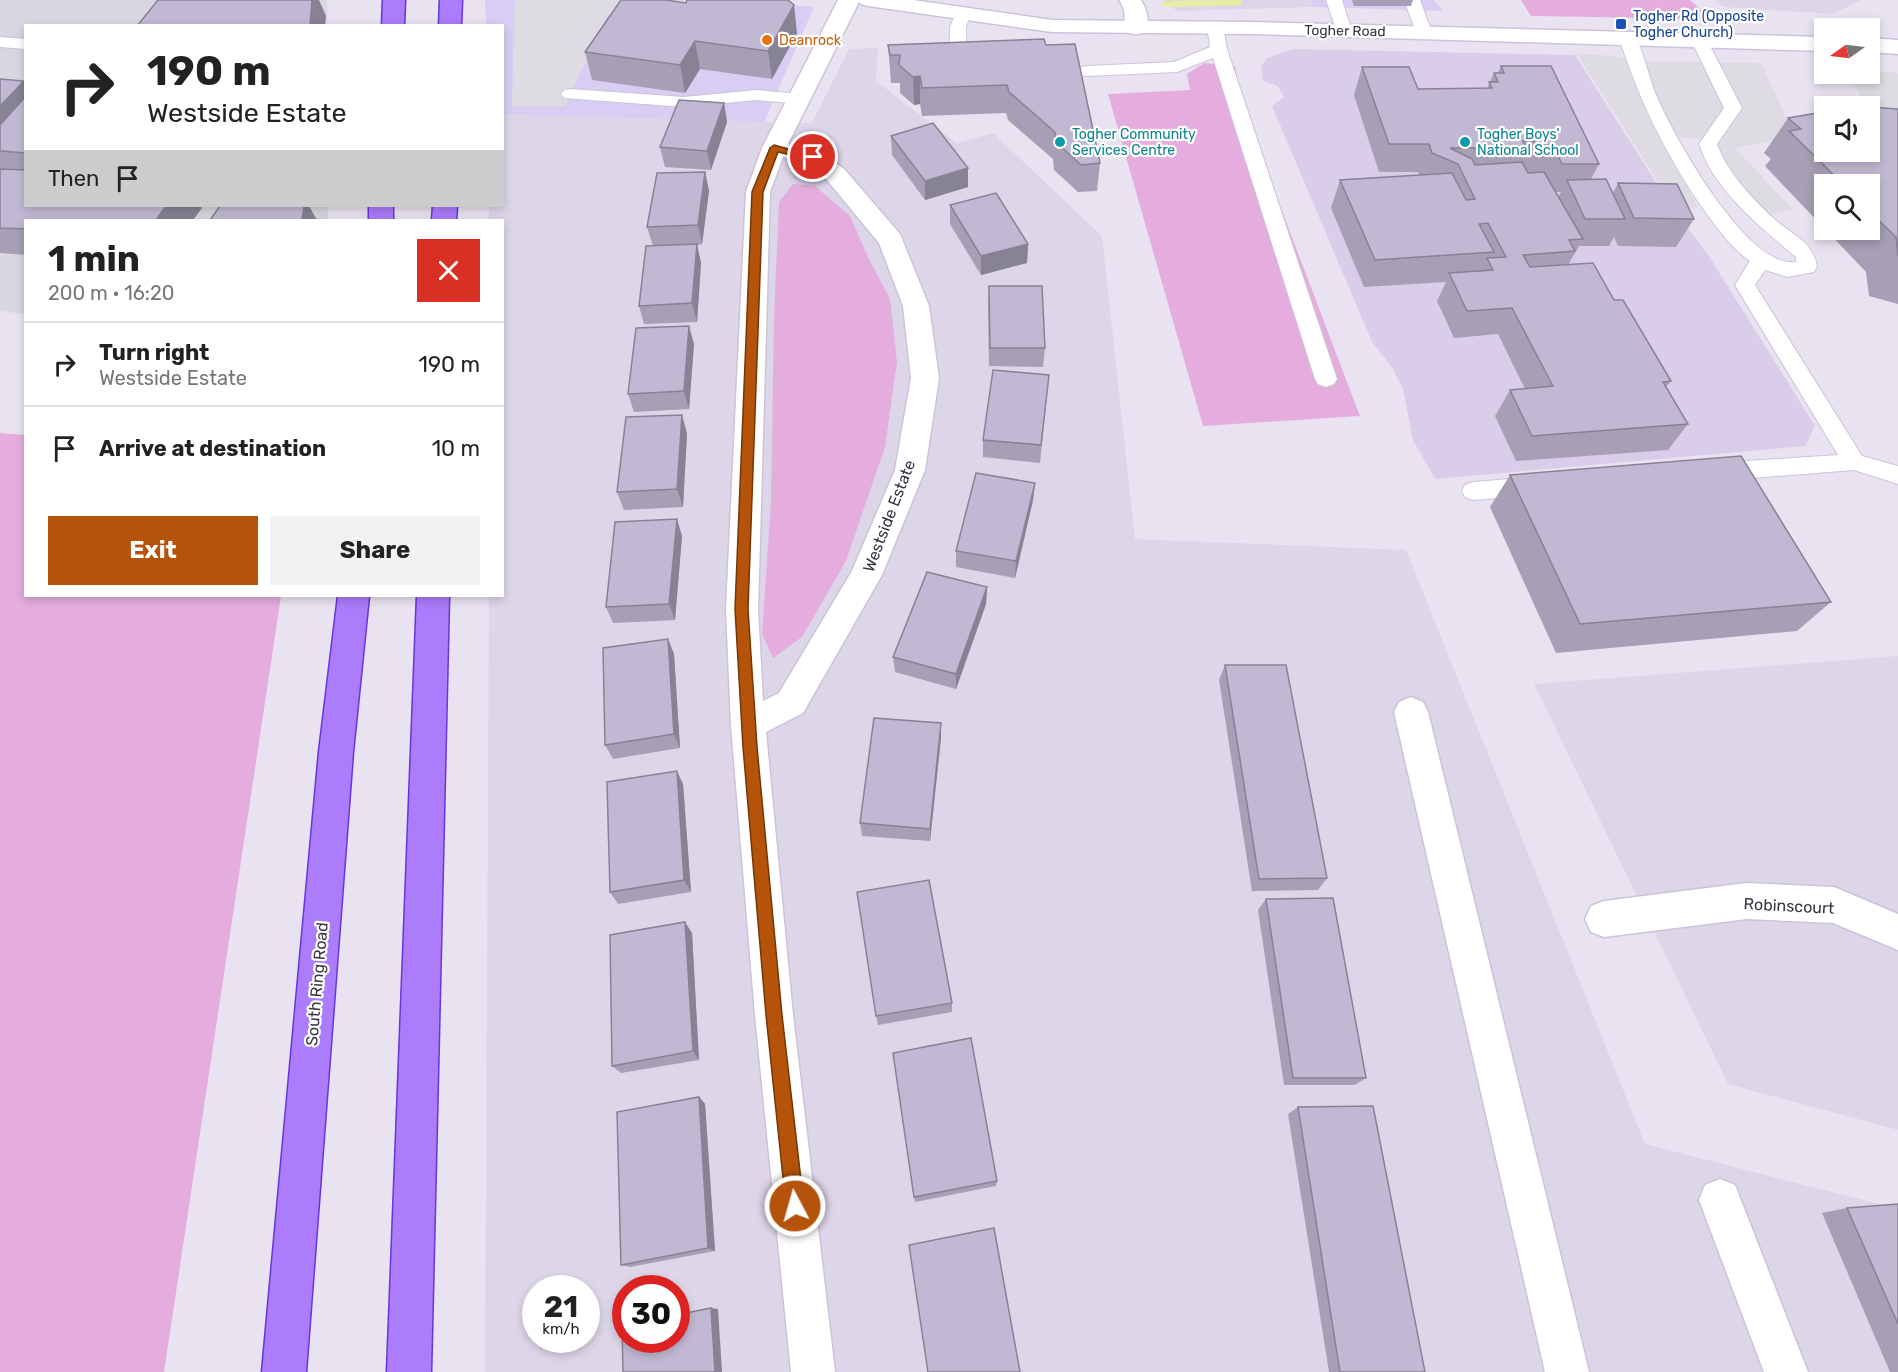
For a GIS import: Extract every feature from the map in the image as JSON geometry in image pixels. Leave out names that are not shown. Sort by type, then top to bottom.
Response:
[{"type":"highway","points":[[393,24],[394,0]]},
{"type":"highway","points":[[450,24],[451,0]]},
{"type":"highway","name":"South Ring Road","points":[[284,1372],[336,752],[353,597]]},
{"type":"highway","points":[[409,1372],[433,597]]},
{"type":"street","points":[[813,1372],[774,1015],[748,725],[742,609],[758,192],[774,148],[849,0]]},
{"type":"street","name":"Togher Road","points":[[868,0],[911,3],[963,14],[1052,26],[1136,28],[1218,39],[1344,31],[1814,44]]},
{"type":"street","points":[[1130,0],[1137,9],[1136,28]]},
{"type":"street","points":[[1880,47],[1896,50]]},
{"type":"street","name":"Westside Estate","points":[[748,725],[791,703],[867,575],[910,470],[925,378],[916,306],[891,240],[836,175],[813,157],[774,148]]},
{"type":"street","points":[[1411,712],[1567,1372]]},
{"type":"street","name":"Robinscourt","points":[[1604,919],[1747,901],[1834,905],[1898,932]]},
{"type":"street","points":[[1720,1200],[1786,1372]]},
{"type":"lane","points":[[1334,0],[1344,31]]},
{"type":"lane","points":[[1412,0],[1424,33]]},
{"type":"lane","points":[[936,61],[964,61],[958,27],[963,14]]},
{"type":"lane","points":[[1627,38],[1656,116],[1705,198],[1752,254],[1775,266],[1796,272],[1808,267],[1805,254],[1766,222],[1735,188],[1713,159],[1708,144],[1733,108],[1699,40]]},
{"type":"lane","points":[[1087,71],[1177,67],[1218,39],[1326,379]]},
{"type":"lane","points":[[0,42],[24,44]]},
{"type":"lane","points":[[570,94],[684,102],[758,95],[800,99]]},
{"type":"lane","points":[[1762,259],[1745,285],[1854,462]]},
{"type":"lane","points":[[1700,473],[1854,462],[1898,475]]},
{"type":"lane","points":[[1473,490],[1557,484]]},
{"type":"shaded area","points":[[0,0],[327,0],[327,24],[24,24],[24,94],[0,92]]},
{"type":"shaded area","points":[[485,0],[729,0],[814,7],[764,122],[504,114],[504,24],[486,24]]},
{"type":"shaded area","points":[[515,0],[699,0],[682,25],[607,15],[565,106],[512,106]]},
{"type":"shaded area","points":[[1164,0],[1311,0],[1313,7],[1177,11]]},
{"type":"shaded area","points":[[1311,0],[1434,0],[1444,11],[1313,7]]},
{"type":"shaded area","points":[[1521,0],[1690,0],[1711,19],[1531,16]]},
{"type":"shaded area","points":[[1715,0],[1861,0],[1833,14],[1723,7]]},
{"type":"shaded area","points":[[878,48],[876,81],[957,143],[993,133],[1102,236],[1135,539],[1406,550],[1645,1144],[1898,1209],[1898,1372],[485,1372],[489,597],[504,597],[504,219],[489,219],[489,207],[504,207],[504,114],[812,123],[849,49]]},
{"type":"shaded area","points":[[1293,49],[1575,55],[1671,206],[1709,256],[1815,426],[1805,446],[1435,479],[1413,440],[1403,389],[1393,369],[1372,342],[1272,106],[1284,97],[1278,86],[1263,81],[1261,66],[1267,58]]},
{"type":"shaded area","points":[[1577,54],[1645,61],[1761,63],[1795,137],[1735,148],[1793,210],[1767,215],[1725,164],[1716,147],[1720,139],[1661,137],[1698,207],[1674,207]]},
{"type":"shaded area","points":[[1204,63],[1235,66],[1242,106],[1360,416],[1203,426],[1108,94],[1190,90],[1187,74]]},
{"type":"shaded area","points":[[1880,72],[1898,73],[1898,143],[1880,123],[1880,96],[1861,96],[1853,84],[1880,84]]},
{"type":"shaded area","points":[[0,162],[24,203],[24,207],[328,207],[328,219],[24,219],[24,314],[0,311]]},
{"type":"shaded area","points":[[793,184],[815,186],[850,216],[890,299],[897,362],[885,447],[846,561],[802,637],[773,658],[762,634],[771,502],[774,317],[779,202]]},
{"type":"shaded area","points":[[0,433],[24,435],[24,597],[281,597],[164,1372],[0,1372]]},
{"type":"shaded area","points":[[1898,656],[1898,1130],[1728,1084],[1534,684]]},
{"type":"building","points":[[158,0],[312,0],[310,24],[139,24]]},
{"type":"building","points":[[621,0],[666,0],[686,3],[687,0],[788,0],[794,5],[768,51],[695,41],[680,65],[585,52]]},
{"type":"building","points":[[1044,39],[1046,45],[1075,44],[1100,163],[1081,165],[1056,142],[1055,132],[1009,92],[1007,85],[922,88],[920,76],[913,77],[899,65],[900,55],[890,55],[888,45]]},
{"type":"building","points":[[1501,66],[1551,66],[1599,164],[1562,164],[1553,145],[1536,145],[1534,141],[1523,141],[1526,148],[1450,148],[1472,159],[1475,165],[1522,162],[1528,173],[1544,172],[1583,239],[1569,240],[1575,251],[1523,255],[1530,267],[1593,263],[1614,300],[1623,300],[1671,381],[1663,382],[1688,424],[1532,436],[1510,390],[1553,386],[1512,308],[1467,311],[1449,273],[1493,270],[1487,258],[1506,257],[1488,223],[1479,224],[1494,252],[1375,260],[1340,180],[1452,173],[1466,200],[1475,199],[1458,164],[1432,153],[1429,144],[1389,144],[1362,67],[1409,67],[1418,89],[1492,88],[1489,82],[1498,82],[1494,73],[1504,73]]},
{"type":"building","points":[[0,79],[24,81],[0,106]]},
{"type":"building","points":[[24,98],[24,153],[0,151],[0,125]]},
{"type":"building","points":[[679,100],[724,103],[707,151],[660,147]]},
{"type":"building","points":[[1880,108],[1898,109],[1898,256],[1896,237],[1880,222],[1880,174],[1833,174],[1821,162],[1880,162]]},
{"type":"building","points":[[1814,114],[1814,156],[1789,131],[1801,129],[1788,118]]},
{"type":"building","points":[[933,123],[968,168],[925,181],[891,136]]},
{"type":"building","points":[[0,169],[24,170],[24,207],[165,207],[157,219],[24,219],[24,229],[0,228]]},
{"type":"building","points":[[705,172],[698,225],[647,227],[657,173]]},
{"type":"building","points":[[1606,179],[1625,219],[1585,219],[1567,180]]},
{"type":"building","points":[[1618,183],[1677,184],[1694,219],[1634,218]]},
{"type":"building","points":[[996,193],[1028,244],[981,256],[950,205]]},
{"type":"building","points":[[219,207],[304,207],[302,219],[211,219]]},
{"type":"building","points":[[697,244],[692,303],[639,306],[646,246]]},
{"type":"building","points":[[989,286],[1042,286],[1045,348],[990,348]]},
{"type":"building","points":[[689,326],[684,391],[628,394],[636,328]]},
{"type":"building","points":[[993,370],[1049,375],[1041,445],[983,440]]},
{"type":"building","points":[[682,415],[677,489],[617,492],[626,417]]},
{"type":"building","points":[[1741,456],[1831,602],[1580,624],[1510,475]]},
{"type":"building","points":[[976,473],[1035,483],[1016,561],[956,551]]},
{"type":"building","points":[[677,519],[669,604],[606,607],[615,522]]},
{"type":"building","points":[[927,572],[987,587],[956,674],[893,657]]},
{"type":"building","points":[[668,639],[674,734],[605,745],[603,648]]},
{"type":"building","points":[[1225,665],[1286,665],[1327,878],[1259,879]]},
{"type":"building","points":[[874,718],[941,723],[930,829],[860,823]]},
{"type":"building","points":[[677,771],[684,880],[610,892],[607,782]]},
{"type":"building","points":[[929,880],[952,1003],[876,1016],[857,892]]},
{"type":"building","points":[[1333,898],[1366,1078],[1293,1078],[1266,899]]},
{"type":"building","points":[[685,922],[693,1051],[612,1066],[610,935]]},
{"type":"building","points":[[971,1038],[997,1181],[914,1197],[893,1053]]},
{"type":"building","points":[[699,1097],[708,1248],[621,1265],[617,1112]]},
{"type":"building","points":[[1373,1106],[1425,1372],[1340,1372],[1298,1107]]},
{"type":"building","points":[[1898,1204],[1898,1324],[1847,1208]]},
{"type":"building","points":[[994,1228],[1020,1372],[928,1372],[909,1245]]},
{"type":"building","points":[[711,1308],[715,1372],[623,1372],[623,1353],[690,1353],[690,1312]]},
{"type":"waterway","points":[[1166,4],[1239,3]]},
{"type":"place","name":"Togher Rd (Opposite Togher Church)","points":[[1621,24]]},
{"type":"place","name":"Deanrock","points":[[767,40]]},
{"type":"place","name":"Togher Community Services Centre","points":[[1060,142]]},
{"type":"place","name":"Togher Boys' National School","points":[[1465,142]]},
{"type":"route","points":[[795,1206],[774,1015],[748,725],[742,609],[758,192],[774,148],[813,157]]}]
